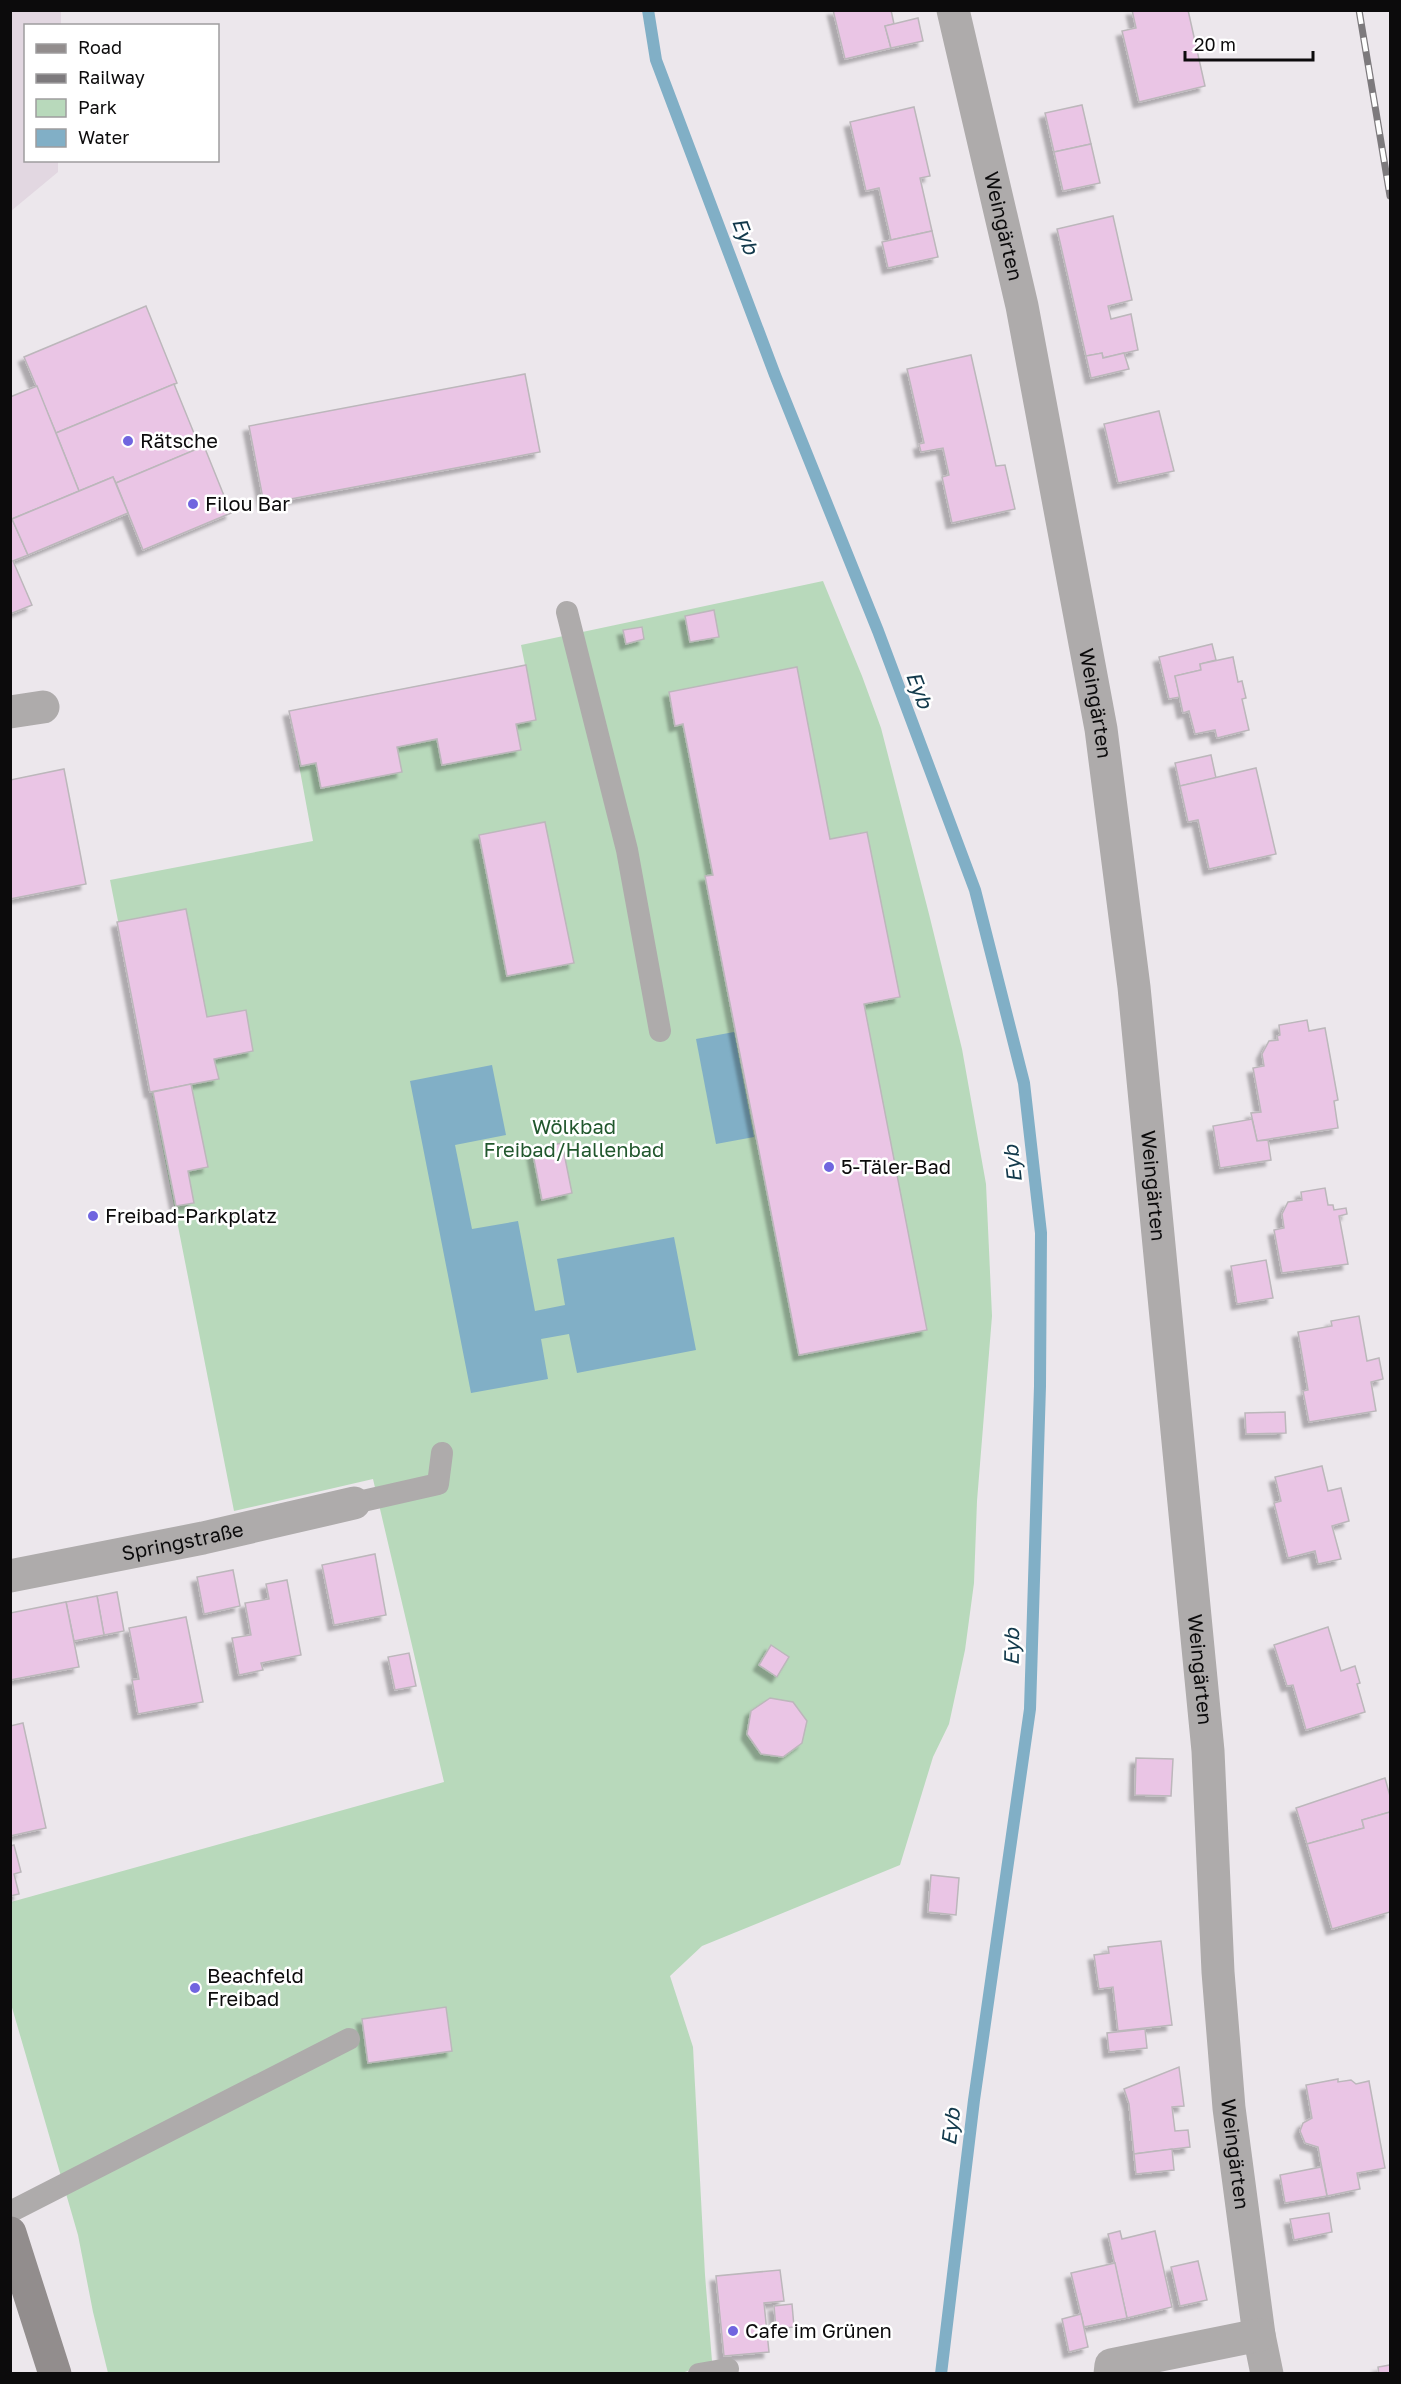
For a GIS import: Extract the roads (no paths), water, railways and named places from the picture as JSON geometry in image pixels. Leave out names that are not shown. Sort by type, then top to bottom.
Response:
[{"type":"main road","points":[[10,2233],[55,2373]]},
{"type":"street","name":"Weingärten","points":[[953,10],[1022,306],[1101,729],[1134,987],[1207,1740],[1218,1972],[1229,2108],[1259,2335],[1267,2373]]},
{"type":"street","points":[[10,712],[43,707]]},
{"type":"street","name":"Springstraße","points":[[10,1576],[203,1538],[354,1503]]},
{"type":"street","points":[[1110,2373],[1111,2365],[1259,2335]]},
{"type":"lane","points":[[567,612],[627,850],[660,1031]]},
{"type":"lane","points":[[354,1503],[438,1484],[442,1453]]},
{"type":"lane","points":[[10,2212],[349,2039]]},
{"type":"lane","points":[[699,2373],[728,2369]]},
{"type":"water","points":[[734,1032],[754,1137],[716,1144],[696,1039]]},
{"type":"water","points":[[492,1065],[506,1135],[455,1145],[472,1229],[518,1221],[535,1311],[565,1305],[557,1259],[674,1237],[696,1350],[577,1373],[569,1334],[541,1339],[548,1379],[471,1393],[410,1081]]},
{"type":"waterway","name":"Eyb","points":[[648,10],[656,60],[775,375],[878,631],[975,890],[1024,1083],[1041,1233],[1040,1386],[1030,1709],[974,2100],[941,2374]]},
{"type":"railway","points":[[1359,10],[1390,196]]},
{"type":"place","name":"Rätsche","points":[[128,441]]},
{"type":"place","name":"Filou Bar","points":[[193,504]]},
{"type":"place","name":"5-Täler-Bad","points":[[829,1167]]},
{"type":"place","name":"Freibad-Parkplatz","points":[[93,1216]]},
{"type":"place","name":"Beachfeld Freibad","points":[[195,1988]]},
{"type":"place","name":"Cafe im Grünen","points":[[733,2331]]},
{"type":"park label","name":"Wölkbad Freibad/Hallenbad","points":[[574,1138]]}]
